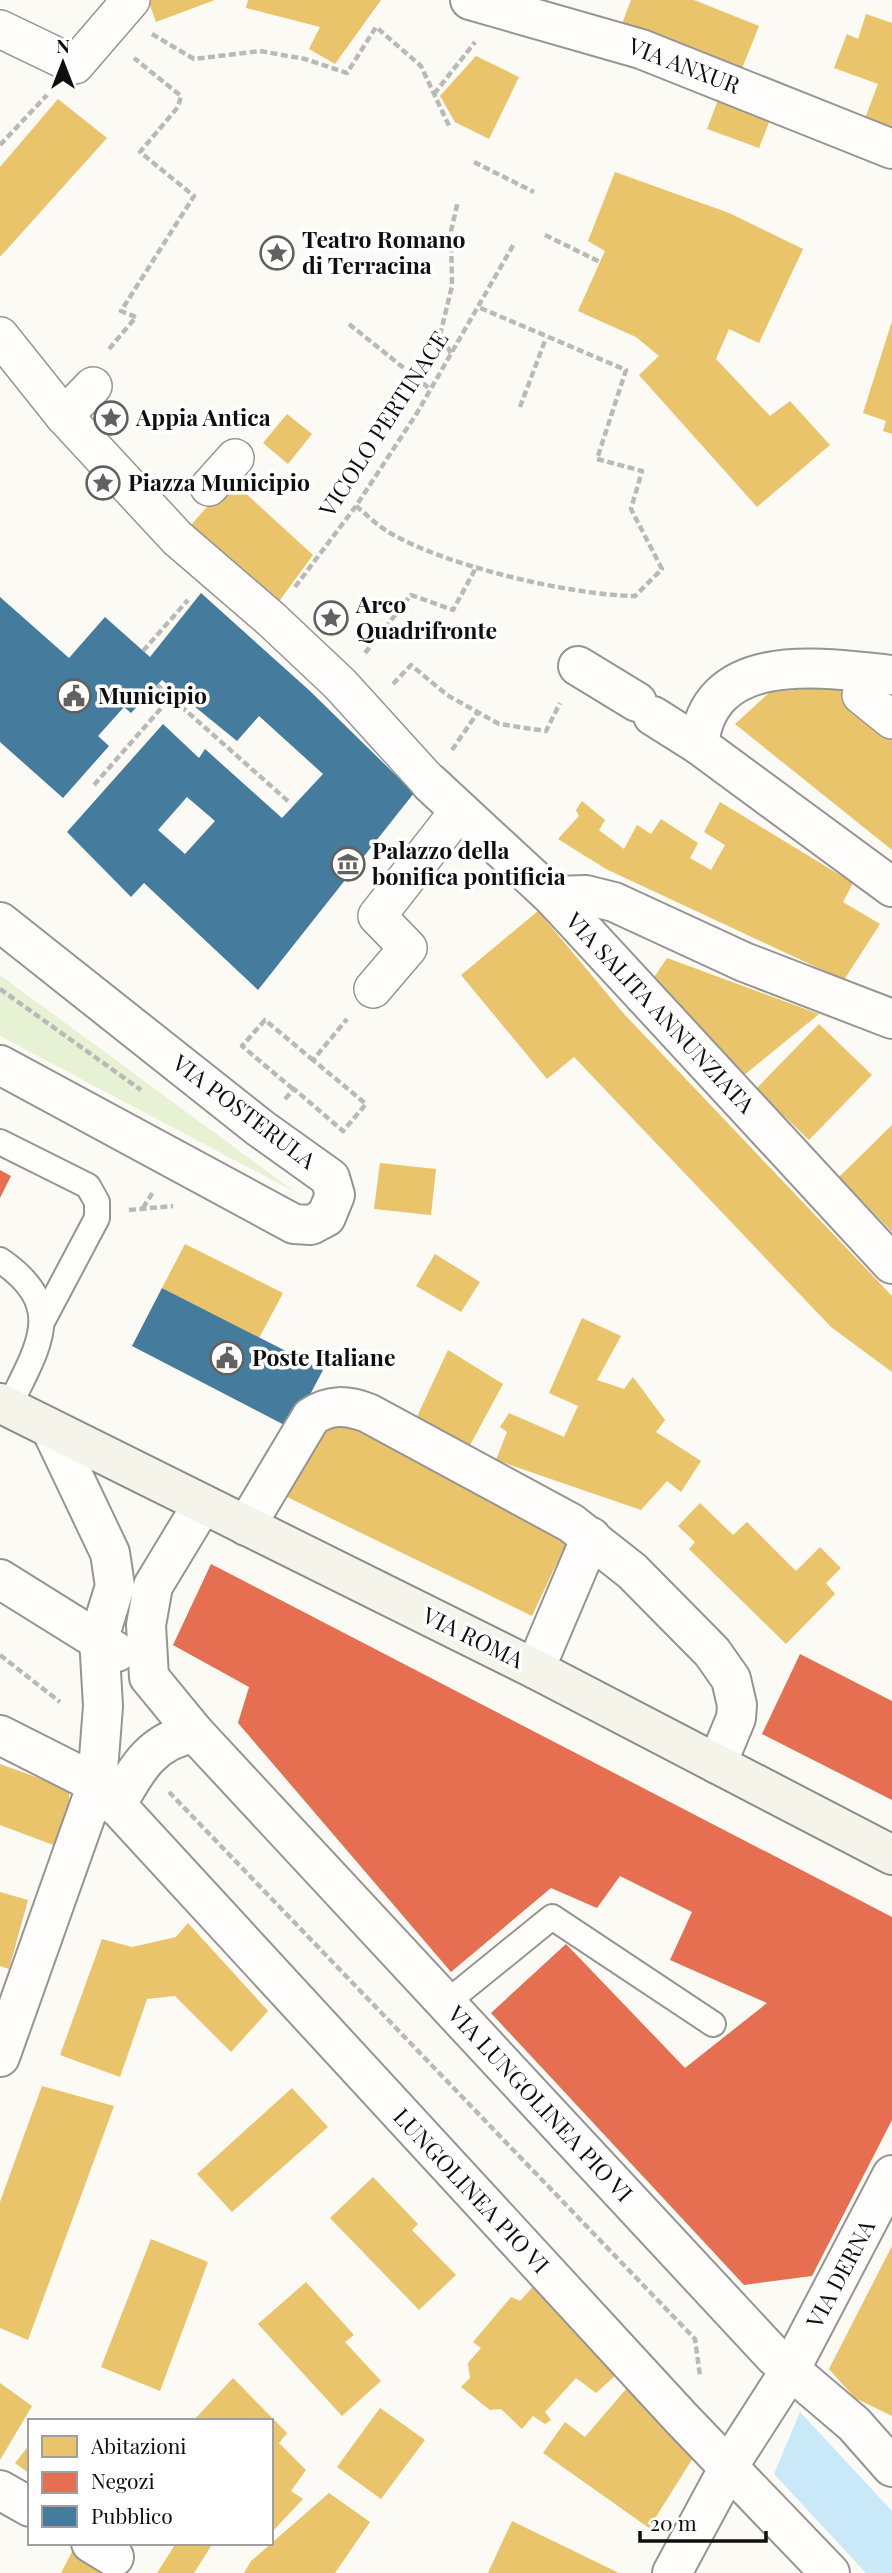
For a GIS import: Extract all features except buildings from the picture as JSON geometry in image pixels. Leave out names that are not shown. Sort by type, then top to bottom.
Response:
[{"type":"main road","name":"VIA ROMA","points":[[4,1405],[535,1669],[892,1855]]},
{"type":"street","name":"VIA ANXUR","points":[[485,4],[588,32],[662,57],[892,149]]},
{"type":"street","points":[[0,29],[75,65],[118,16]]},
{"type":"street","points":[[0,336],[64,416],[93,386]]},
{"type":"street","name":"VIA SALITA ANNUNZIATA","points":[[64,416],[177,538],[271,619],[340,684],[430,783],[552,896],[892,1264]]},
{"type":"street","points":[[209,486],[235,458]]},
{"type":"street","points":[[578,666],[699,745],[892,887]]},
{"type":"street","points":[[699,745],[704,722],[715,699],[743,679],[806,667],[877,685],[892,720]]},
{"type":"street","points":[[373,989],[408,948],[377,916],[459,811]]},
{"type":"street","points":[[552,896],[586,895],[614,902],[744,962],[892,1019]]},
{"type":"street","name":"VIA POSTERULA","points":[[0,922],[260,1128],[330,1178],[334,1187],[334,1203],[319,1222],[302,1226],[294,1224],[0,1065]]},
{"type":"street","points":[[246,1526],[305,1424],[321,1409],[342,1407],[368,1413],[550,1510],[591,1537],[632,1571],[725,1668],[735,1693],[736,1718],[717,1764]]},
{"type":"street","points":[[51,1429],[115,1568],[113,1595],[99,1638],[106,1795]]},
{"type":"street","points":[[149,1677],[146,1625],[153,1586],[202,1505]]},
{"type":"street","points":[[535,1669],[591,1537]]},
{"type":"street","name":"VIA LUNGOLINEA PIO VI","points":[[0,1579],[99,1638],[149,1677],[195,1733],[789,2372],[854,2424],[892,2467]]},
{"type":"street","points":[[0,2057],[106,1795],[169,1740],[195,1733]]},
{"type":"street","points":[[0,1735],[106,1795]]},
{"type":"street","name":"LUNGOLINEA PIO VI","points":[[106,1795],[729,2469],[830,2573]]},
{"type":"street","name":"VIA DERNA","points":[[672,2573],[729,2469],[789,2372],[892,2175]]},
{"type":"street","points":[[0,2490],[28,2506]]},
{"type":"lane","points":[[0,1142],[88,1186],[97,1202],[97,1213],[43,1320]]},
{"type":"lane","points":[[0,1260],[24,1280],[40,1301],[43,1320],[42,1337],[4,1405]]},
{"type":"lane","points":[[446,2003],[552,1917],[713,2024]]},
{"type":"path","points":[[434,93],[485,4]]},
{"type":"path","points":[[118,16],[194,60],[260,51],[305,60],[346,73],[376,27],[421,66],[450,128]]},
{"type":"path","points":[[93,386],[105,370],[97,364],[136,317],[121,311],[194,196],[140,152],[178,107],[181,96],[118,16]]},
{"type":"path","points":[[0,145],[75,65]]},
{"type":"path","points":[[474,162],[534,192]]},
{"type":"path","points":[[451,354],[440,335],[452,286],[451,231],[458,201]]},
{"type":"path","points":[[545,235],[600,262]]},
{"type":"path","name":"VICOLO PERTINACE","points":[[271,619],[356,506],[430,389],[515,242]]},
{"type":"path","points":[[356,506],[389,533],[458,562],[597,595],[635,596],[662,569],[631,509],[642,471],[597,459],[626,370],[478,307]]},
{"type":"path","points":[[349,324],[430,389]]},
{"type":"path","points":[[520,407],[546,338]]},
{"type":"path","points":[[340,684],[411,595],[453,610],[477,566]]},
{"type":"path","points":[[144,651],[213,570]]},
{"type":"path","points":[[367,713],[411,665],[447,695],[499,724],[546,731],[578,666]]},
{"type":"path","points":[[157,685],[289,802]]},
{"type":"path","points":[[94,785],[171,697]]},
{"type":"path","points":[[313,1060],[373,989]]},
{"type":"path","points":[[265,1020],[313,1060],[366,1104],[343,1131],[242,1046],[265,1020]]},
{"type":"path","points":[[260,1128],[293,1089]]},
{"type":"path","points":[[97,1213],[173,1206]]},
{"type":"path","points":[[0,1655],[102,1733]]},
{"type":"path","points":[[141,1762],[695,2339],[701,2387]]},
{"type":"green space","points":[[0,975],[295,1192],[0,1036]]},
{"type":"water","points":[[800,2412],[892,2511],[892,2573],[866,2573],[774,2474]]},
{"type":"place","name":"Teatro Romano di Terracina","points":[[277,253]]},
{"type":"place","name":"Appia Antica","points":[[111,418]]},
{"type":"place","name":"Piazza Municipio","points":[[103,483]]},
{"type":"place","name":"Arco Quadrifronte","points":[[331,618]]},
{"type":"place","name":"Municipio","points":[[74,696]]},
{"type":"place","name":"Palazzo della bonifica pontificia","points":[[348,864]]},
{"type":"place","name":"Poste Italiane","points":[[227,1358]]}]
